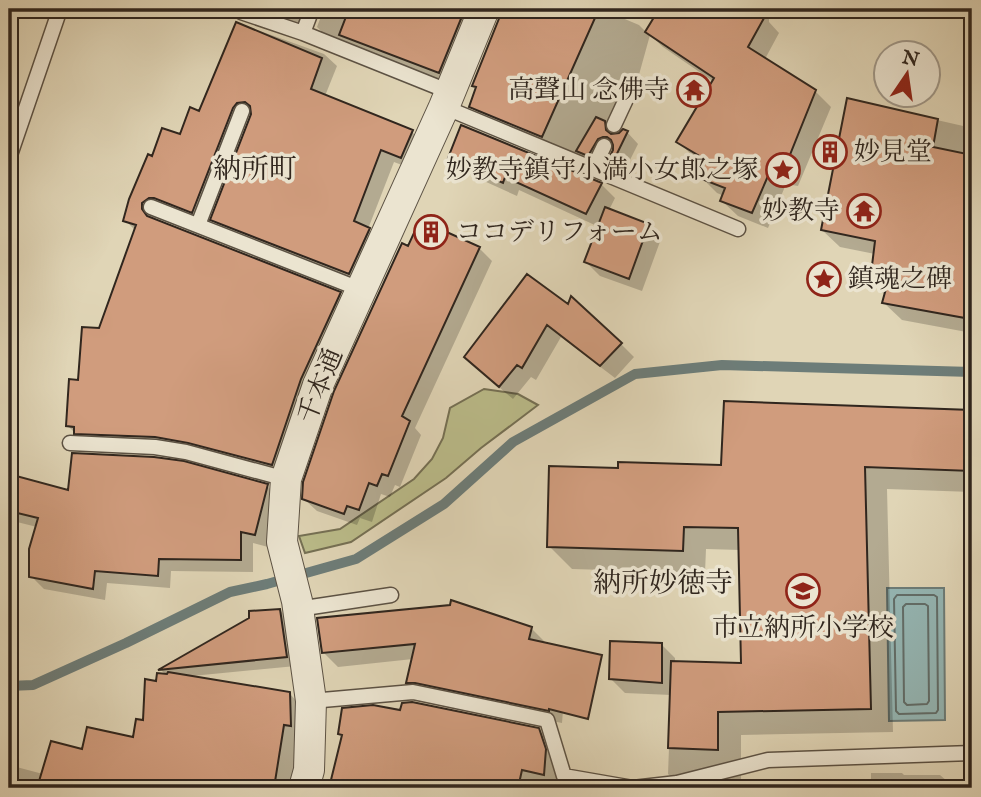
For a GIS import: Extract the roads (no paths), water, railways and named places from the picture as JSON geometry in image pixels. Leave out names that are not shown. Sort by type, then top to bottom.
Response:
[{"type":"street","name":"千本通","points":[[304,788],[309,770],[311,701],[297,605],[282,542],[286,479],[318,385],[447,99],[484,9]]},
{"type":"lane","points":[[9,158],[60,9]]},
{"type":"lane","points":[[303,33],[312,9]]},
{"type":"lane","points":[[241,12],[303,33],[593,169],[738,229]]},
{"type":"lane","points":[[614,125],[628,94]]},
{"type":"lane","points":[[198,225],[242,111]]},
{"type":"lane","points":[[593,169],[604,145]]},
{"type":"lane","points":[[151,206],[362,290]]},
{"type":"lane","points":[[70,443],[155,447],[186,452],[286,479]]},
{"type":"lane","points":[[297,605],[391,595]]},
{"type":"lane","points":[[311,701],[413,692],[547,720],[564,776],[633,788],[678,785],[768,760],[972,753]]},
{"type":"water","points":[[887,588],[944,588],[945,720],[889,721]]},
{"type":"waterway","points":[[9,686],[33,685],[230,592],[356,559],[444,504],[513,442],[635,374],[722,365],[972,372]]},
{"type":"place","name":"高聲山 念佛寺","points":[[694,90]]},
{"type":"place","name":"妙見堂","points":[[830,152]]},
{"type":"place","name":"妙教寺鎮守小満小女郎之塚","points":[[783,170]]},
{"type":"place","name":"妙教寺","points":[[864,211]]},
{"type":"place","name":"ココデリフォーム","points":[[431,232]]},
{"type":"place","name":"鎮魂之碑","points":[[824,279]]},
{"type":"place","name":"市立納所小学校","points":[[803,591]]},
{"type":"district","name":"納所町","points":[[255,170]]},
{"type":"district","name":"納所妙徳寺","points":[[663,584]]}]
